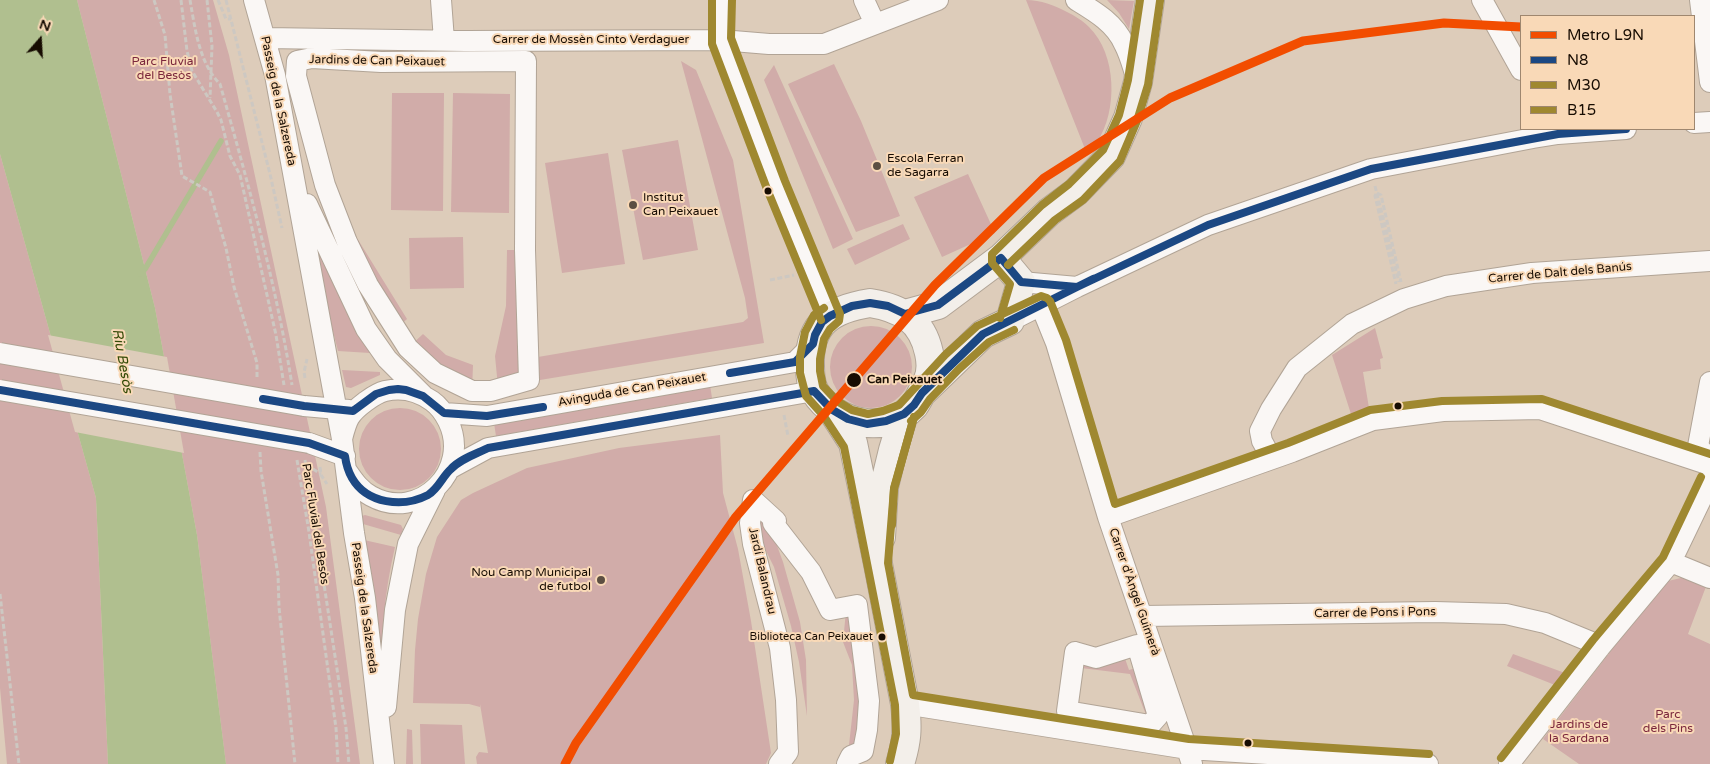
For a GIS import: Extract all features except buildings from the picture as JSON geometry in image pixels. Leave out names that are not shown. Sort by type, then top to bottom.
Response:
[{"type":"street","name":"Passeig de la Salzereda","points":[[254,0],[275,75],[293,173],[345,410]]},
{"type":"street","points":[[441,0],[444,40]]},
{"type":"street","points":[[722,0],[721,40],[830,316]]},
{"type":"street","points":[[864,0],[875,24]]},
{"type":"street","name":"Carrer de Mossèn Cinto Verdaguer","points":[[266,38],[721,40],[769,44],[824,44],[938,0]]},
{"type":"street","points":[[1076,0],[1099,14],[1111,25],[1124,43],[1138,82]]},
{"type":"street","points":[[905,314],[938,305],[1001,258],[1049,212],[1076,192],[1111,156],[1128,118],[1138,82],[1150,0]]},
{"type":"street","points":[[1482,0],[1520,68]]},
{"type":"street","points":[[1700,0],[1710,82]]},
{"type":"street","name":"Jardins de Can Peixauet","points":[[312,58],[381,62],[526,61],[525,250],[529,380],[491,391],[472,391],[435,373],[408,348],[368,285],[347,242],[325,185],[296,76],[297,62],[312,58]]},
{"type":"street","points":[[1695,123],[1710,122]]},
{"type":"street","points":[[922,393],[982,334],[1208,225],[1371,168],[1556,132],[1603,130]]},
{"type":"street","name":"Passeig de la Salzereda","points":[[293,173],[366,329],[387,359],[423,395]]},
{"type":"street","points":[[1001,258],[1020,282],[1077,287]]},
{"type":"street","name":"Carrer de Dalt dels Banús","points":[[1272,459],[1262,440],[1260,431],[1271,409],[1297,368],[1352,324],[1404,299],[1446,286],[1532,273],[1710,261]]},
{"type":"street","points":[[1010,322],[1020,282]]},
{"type":"street","points":[[451,468],[488,448],[823,400],[848,419],[867,424],[886,422],[904,414],[914,405],[929,378],[931,360],[927,342],[918,326],[905,314],[888,306],[870,303],[852,306],[830,316],[822,322],[815,335],[810,358],[810,372],[823,400],[852,443],[906,704],[908,728],[906,746],[900,764]]},
{"type":"street","name":"Carrer d'Àngel Guimerà","points":[[1041,306],[1056,344],[1108,517],[1190,756]]},
{"type":"street","name":"Avinguda de Can Peixauet","points":[[444,413],[487,416],[795,362],[813,344]]},
{"type":"street","points":[[0,353],[304,406],[345,410],[378,393],[393,389],[408,390],[423,395],[435,402],[444,413],[453,430],[455,449],[451,468],[444,480],[435,490],[420,498],[404,503],[386,502],[370,496],[357,485],[345,455],[345,410]]},
{"type":"street","points":[[1710,382],[1698,446],[1710,460]]},
{"type":"street","points":[[0,390],[345,455]]},
{"type":"street","points":[[1108,517],[1272,459],[1373,420],[1442,411],[1540,410],[1710,465]]},
{"type":"street","points":[[878,564],[884,487],[904,414]]},
{"type":"street","name":"Passeig de la Salzereda","points":[[345,455],[354,533],[365,598],[383,754]]},
{"type":"street","points":[[1509,764],[1601,646],[1671,562],[1710,480]]},
{"type":"street","name":"Passeig de la Salzereda","points":[[383,754],[395,610],[404,563],[408,544],[435,490]]},
{"type":"street","name":"Jardí Balandrau","points":[[779,764],[788,752],[786,700],[780,648],[752,537],[750,523],[753,500],[776,521],[773,523],[811,572],[830,610],[857,605],[869,701],[863,751],[851,756],[847,764]]},
{"type":"street","points":[[1671,562],[1710,578]]},
{"type":"street","name":"Carrer de Pons i Pons","points":[[1143,616],[1435,612],[1506,614],[1545,623],[1601,646]]},
{"type":"street","points":[[1137,645],[1158,716],[1150,725],[1067,711],[1075,652],[1096,658],[1137,645]]},
{"type":"street","points":[[906,704],[1190,756],[1428,764]]},
{"type":"path","points":[[154,0],[164,35],[172,113],[182,176],[210,192],[226,248],[234,287],[256,363],[257,383]]},
{"type":"path","points":[[181,0],[187,51],[192,71],[218,112]]},
{"type":"path","points":[[190,0],[198,40],[211,75],[220,84],[240,157],[266,259],[293,386]]},
{"type":"path","points":[[207,0],[212,46],[210,99]]},
{"type":"path","points":[[218,0],[226,19],[231,19]]},
{"type":"path","points":[[226,0],[284,237]]},
{"type":"path","points":[[1377,193],[1381,195],[1402,284],[1400,286],[1397,286],[1375,196],[1377,193]]},
{"type":"path","points":[[770,280],[812,272]]},
{"type":"path","points":[[305,378],[306,350]]},
{"type":"path","points":[[300,377],[304,372]]},
{"type":"path","name":"Parc Fluvial del Besòs","points":[[306,449],[346,728],[349,764]]},
{"type":"path","points":[[260,452],[261,471],[278,575],[280,616],[295,764]]},
{"type":"path","points":[[313,469],[321,475]]},
{"type":"path","points":[[0,594],[19,764]]},
{"type":"green space","name":"Parc Fluvial del Besòs","points":[[77,0],[213,0],[229,55],[326,507],[360,764],[226,764],[197,535],[155,308]]},
{"type":"green space","points":[[1026,0],[1052,5],[1078,18],[1098,38],[1105,52],[1111,83],[1109,115],[1097,142],[1087,154]]},
{"type":"green space","points":[[1107,0],[1134,1],[1129,29],[1119,13]]},
{"type":"green space","points":[[681,61],[696,70],[733,160],[764,343],[540,380],[538,357],[743,322],[748,318],[745,298]]},
{"type":"green space","points":[[834,64],[861,121],[900,216],[856,232],[788,84]]},
{"type":"green space","points":[[774,65],[853,239],[833,249],[764,80]]},
{"type":"green space","points":[[392,93],[444,93],[443,211],[391,210]]},
{"type":"green space","points":[[453,93],[510,94],[509,213],[451,212]]},
{"type":"green space","points":[[678,140],[698,250],[643,260],[622,150]]},
{"type":"green space","points":[[608,153],[625,264],[562,273],[545,163]]},
{"type":"green space","points":[[0,154],[96,498],[108,764],[7,764],[0,688]]},
{"type":"green space","points":[[968,174],[995,233],[942,257],[914,197]]},
{"type":"green space","points":[[337,195],[357,238],[407,319],[396,329]]},
{"type":"green space","points":[[304,218],[308,219],[343,304],[370,353],[338,351]]},
{"type":"green space","points":[[903,224],[910,239],[855,265],[847,249]]},
{"type":"green space","points":[[463,237],[464,288],[410,289],[409,238]]},
{"type":"green space","points":[[507,250],[525,250],[529,380],[498,387],[495,356],[506,306]]},
{"type":"green space","points":[[871,326],[887,329],[900,338],[909,351],[912,367],[909,383],[900,396],[887,405],[871,408],[855,405],[842,396],[833,383],[830,367],[833,351],[842,338],[855,329]]},
{"type":"green space","points":[[1375,328],[1383,358],[1380,359],[1381,369],[1363,372],[1369,408],[1351,414],[1332,355]]},
{"type":"green space","points":[[423,334],[446,355],[473,365],[472,391],[408,348]]},
{"type":"green space","points":[[342,370],[380,372],[380,375],[351,388],[346,387]]},
{"type":"green space","points":[[710,385],[712,398],[496,436],[494,423]]},
{"type":"green space","points":[[400,408],[416,412],[429,420],[437,433],[441,449],[437,465],[429,478],[416,486],[400,490],[384,486],[371,478],[363,465],[359,449],[363,433],[371,420],[384,412]]},
{"type":"green space","name":"Nou Camp Municipal de futbol","points":[[720,435],[723,493],[738,549],[771,753],[766,764],[477,764],[476,757],[479,752],[488,753],[480,704],[480,707],[469,704],[413,703],[418,619],[426,574],[437,537],[461,500],[527,468],[619,448]]},
{"type":"green space","points":[[753,500],[772,532],[783,562],[800,622],[806,660],[807,716],[799,662],[791,626],[774,567],[762,543]]},
{"type":"green space","points":[[365,515],[401,525],[403,529],[401,535],[363,524],[361,521],[362,516]]},
{"type":"green space","points":[[364,540],[395,547],[388,581],[384,616],[381,685]]},
{"type":"green space","name":"Parc dels Pins","points":[[1689,576],[1707,584],[1688,634],[1710,644],[1710,764],[1579,764],[1543,739],[1664,582]]},
{"type":"green space","points":[[846,611],[861,647],[869,701],[853,751],[849,745],[854,700],[852,665],[843,642]]},
{"type":"green space","points":[[1122,650],[1129,670],[1143,666],[1150,725],[1130,674],[1073,667]]},
{"type":"green space","points":[[1513,654],[1565,673],[1555,685],[1507,666]]},
{"type":"green space","points":[[420,724],[462,725],[465,764],[421,764]]},
{"type":"green space","points":[[407,729],[412,730],[413,764],[406,764]]},
{"type":"water","name":"Riu Besòs","points":[[0,0],[77,0],[155,308],[197,535],[226,764],[108,764],[96,498],[0,154]]},
{"type":"pier","points":[[48,335],[167,357],[184,453],[75,432]]},
{"type":"waterway","points":[[140,274],[145,269],[221,141]]},
{"type":"metro line","name":"L9N","points":[[565,764],[576,743],[735,518],[935,285],[1044,178],[1170,98],[1303,41],[1444,23],[1520,27]]},
{"type":"transit line","name":"M30","points":[[712,0],[712,44],[767,189],[821,320]]},
{"type":"transit line","name":"B15","points":[[732,0],[731,38],[785,181],[840,314],[839,321],[830,329],[824,339],[820,359],[823,386],[837,401],[852,410],[868,414],[899,405],[945,355],[977,326],[1041,296],[1050,301],[1066,340],[1115,504],[1288,443],[1370,410],[1442,401],[1542,399],[1710,454]]},
{"type":"transit line","name":"B15","points":[[1000,318],[1010,284],[992,263],[992,254],[1042,205],[1069,184],[1103,150],[1119,115],[1128,80],[1140,0]]},
{"type":"transit line","name":"M30","points":[[1008,265],[1055,220],[1083,200],[1120,161],[1137,121],[1148,85],[1160,1]]},
{"type":"transit line","name":"N8","points":[[0,390],[309,443],[345,456],[352,478],[367,493],[386,501],[408,501],[428,495],[455,465],[488,448],[814,391],[831,409],[848,419],[867,424],[886,421],[904,414],[914,405],[922,393],[983,334],[1208,225],[1371,169],[1558,134],[1612,130]]},
{"type":"transit line","name":"N8","points":[[730,373],[795,362],[813,344],[815,335],[822,322],[830,316],[852,306],[870,303],[888,306],[905,314],[938,305],[1001,258],[1021,282],[1077,287],[1093,279]]},
{"type":"transit line","name":"M30","points":[[824,308],[814,315],[805,332],[800,357],[800,373],[806,396],[823,415],[844,447],[895,705],[896,734],[890,761]]},
{"type":"transit line","name":"M30","points":[[911,421],[959,369],[989,342],[1014,330]]},
{"type":"transit line","name":"N8","points":[[263,399],[304,406],[353,411],[376,394],[398,389],[423,396],[444,413],[487,416],[543,407]]},
{"type":"transit line","name":"M30","points":[[892,525],[894,488],[914,417]]},
{"type":"transit line","name":"B15","points":[[914,417],[894,489],[888,563],[913,695],[1189,739],[1429,754]]},
{"type":"transit line","name":"B15","points":[[1501,758],[1593,640],[1663,557],[1701,477]]},
{"type":"place","name":"Escola Ferran de Sagarra","points":[[877,166]]},
{"type":"place","name":"Institut Can Peixauet","points":[[633,205]]},
{"type":"place","name":"Can Peixauet","points":[[854,380]]},
{"type":"place","name":"Nou Camp Municipal de futbol","points":[[601,580]]},
{"type":"place","name":"Biblioteca Can Peixauet","points":[[882,637]]},
{"type":"park label","name":"Jardins de la Sardana","points":[[1579,732]]}]
